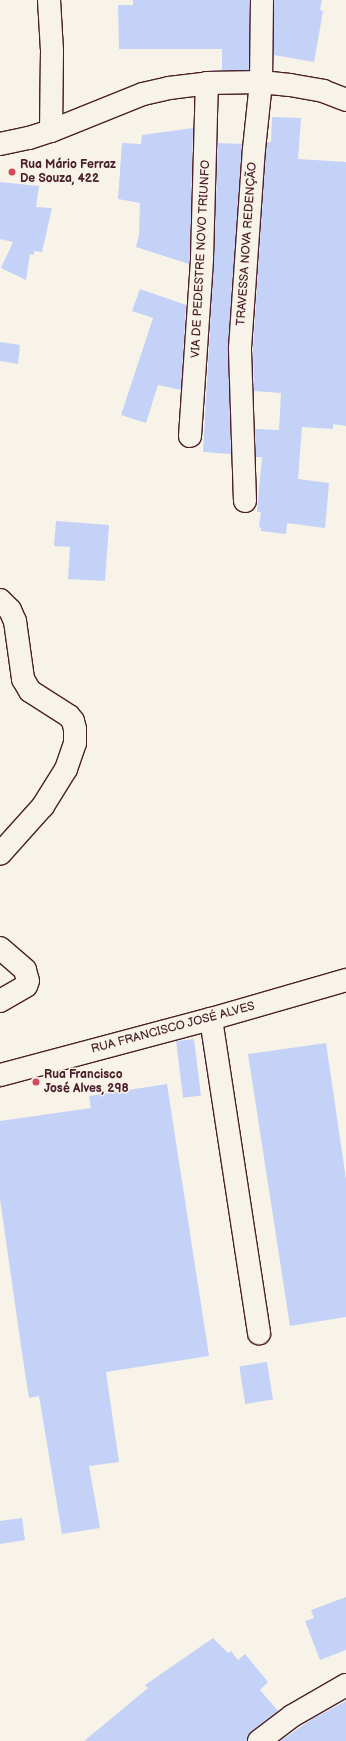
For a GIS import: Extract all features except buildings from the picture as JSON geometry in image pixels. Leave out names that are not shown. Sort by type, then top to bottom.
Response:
[{"type":"street","points":[[49,0],[52,51],[52,131]]},
{"type":"street","name":"TRAVESSA NOVA REDENÇÃO","points":[[245,501],[241,340],[254,149],[261,82],[262,0]]},
{"type":"street","points":[[0,144],[29,138],[52,131],[143,94],[169,88],[207,83],[261,82],[323,91],[346,100]]},
{"type":"street","name":"VIA DE PEDESTRE NOVO TRIUNFO","points":[[190,436],[202,258],[207,83]]},
{"type":"street","points":[[0,600],[10,610],[15,621],[23,679],[30,691],[69,716],[74,721],[75,743],[62,775],[43,806],[0,854]]},
{"type":"street","points":[[0,948],[25,970],[28,981],[26,986],[0,1001]]},
{"type":"street","name":"RUA FRANCISCO JOSÉ ALVES","points":[[0,1075],[211,1019],[346,980]]},
{"type":"street","points":[[211,1019],[259,1333]]},
{"type":"street","points":[[259,1741],[292,1716],[346,1685]]},
{"type":"place","name":"Rua Mário Ferraz De Souza, 422","points":[[12,172]]},
{"type":"place","name":"Rua Francisco José Alves, 298","points":[[36,1082]]}]
